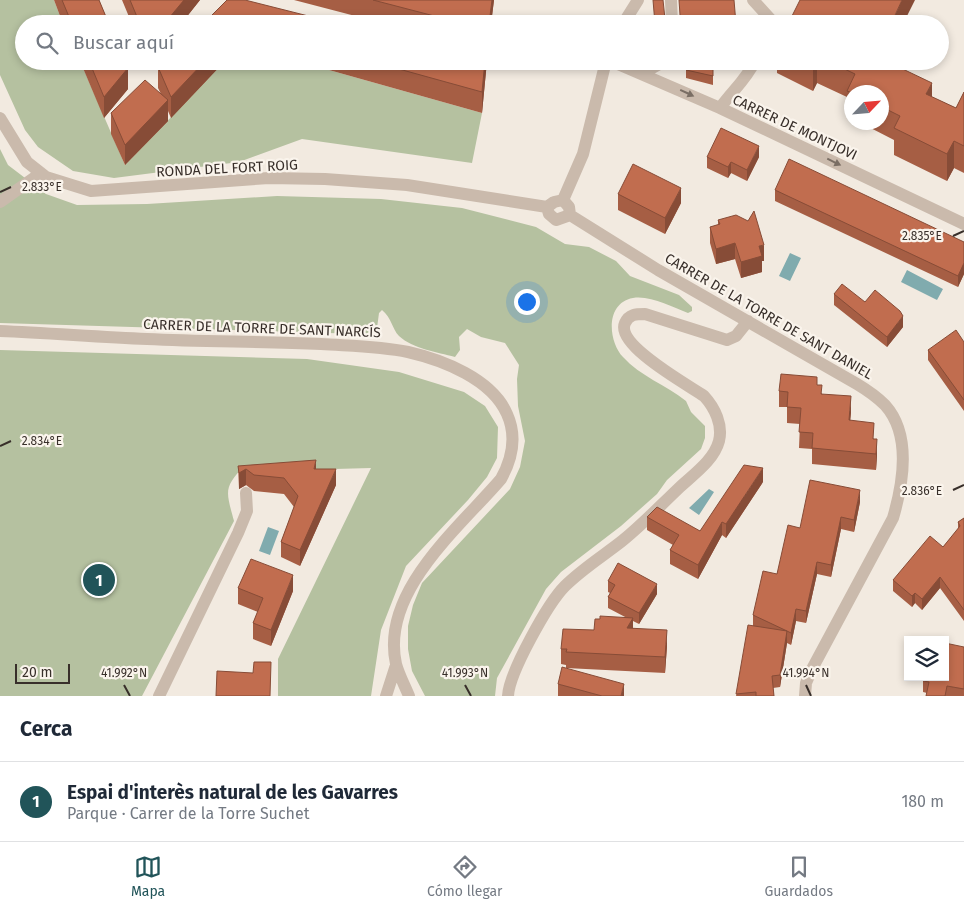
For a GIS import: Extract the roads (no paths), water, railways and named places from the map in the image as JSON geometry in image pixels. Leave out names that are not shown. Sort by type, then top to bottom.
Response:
[{"type":"street","points":[[629,15],[638,0]]},
{"type":"street","points":[[671,0],[672,15]]},
{"type":"street","points":[[753,0],[767,15]]},
{"type":"street","points":[[563,200],[583,154],[604,70]]},
{"type":"street","name":"CARRER DE MONTJOVI","points":[[633,70],[720,108],[964,224]]},
{"type":"street","points":[[643,74],[650,70]]},
{"type":"street","points":[[720,108],[729,95],[748,77],[751,70]]},
{"type":"street","name":"RONDA DEL FORT ROIG","points":[[0,118],[27,162],[41,173],[68,185],[91,191],[269,178],[325,179],[407,185],[547,207],[549,214],[556,220],[570,215]]},
{"type":"street","points":[[0,202],[41,173]]},
{"type":"street","points":[[547,207],[554,202],[563,200]]},
{"type":"street","points":[[563,200],[569,207],[570,215]]},
{"type":"street","name":"CARRER DE LA TORRE DE SANT DANIEL","points":[[570,215],[604,238],[822,362],[876,396],[894,420],[903,455],[900,494],[893,518],[812,668],[806,683],[805,696]]},
{"type":"street","points":[[508,696],[514,672],[558,594],[576,576],[624,540],[695,474],[710,458],[719,441],[719,422],[711,404],[704,396],[632,346],[624,333],[623,326],[626,320],[636,314],[657,316],[726,340],[736,336],[748,321]]},
{"type":"street","name":"CARRER DE LA TORRE DE SANT NARCÍS","points":[[0,331],[72,333],[147,339],[366,345],[410,353],[455,369],[486,386],[495,394],[510,419],[512,433],[510,458],[501,479],[442,546],[410,587],[399,610],[394,638],[396,665],[409,696]]},
{"type":"street","points":[[159,696],[247,511],[246,493]]},
{"type":"street","points":[[386,696],[396,665]]},
{"type":"water","points":[[790,253],[801,258],[790,281],[779,276]]},
{"type":"water","points":[[907,270],[943,289],[937,300],[901,282]]},
{"type":"water","points":[[709,489],[714,492],[699,515],[689,508]]},
{"type":"water","points":[[268,527],[279,531],[270,555],[259,551]]},
{"type":"place","name":"Espai d'interès natural de les Gavarres","points":[[99,580]]}]
